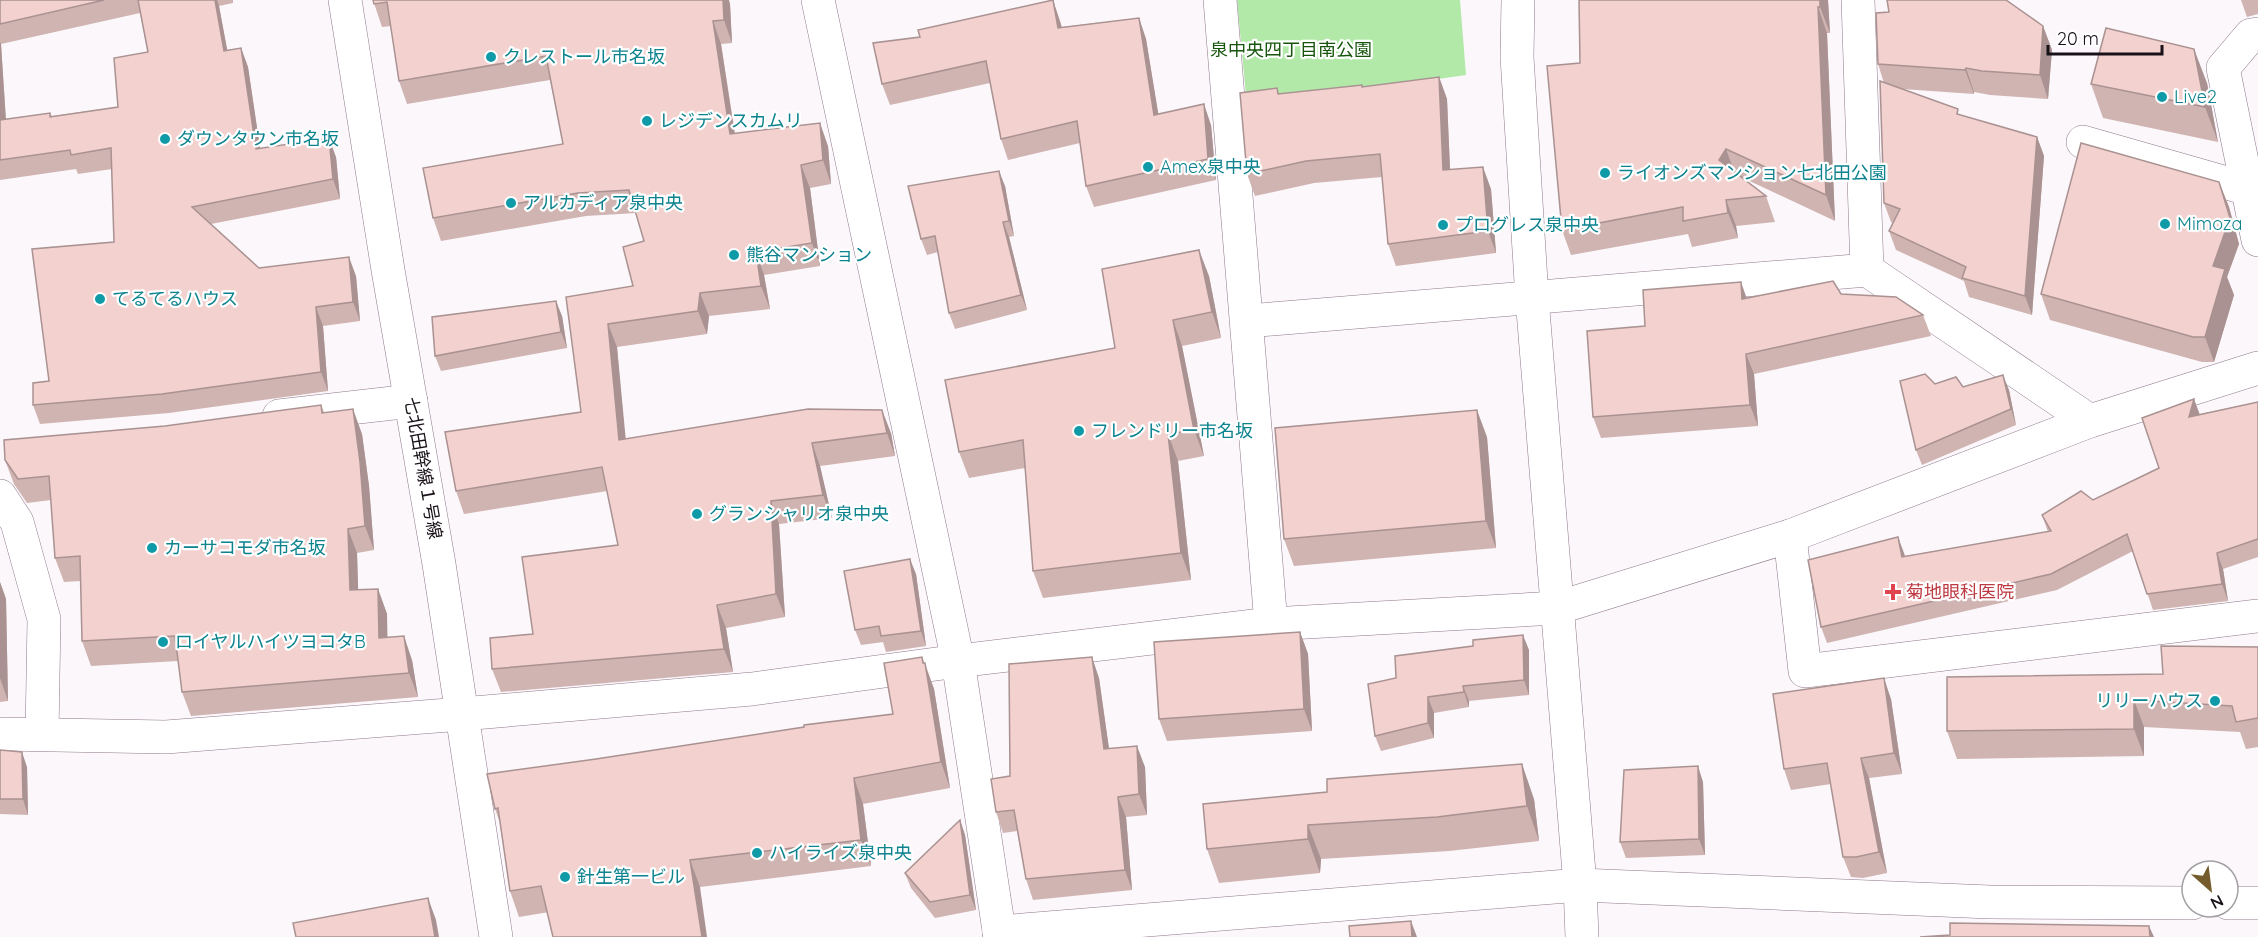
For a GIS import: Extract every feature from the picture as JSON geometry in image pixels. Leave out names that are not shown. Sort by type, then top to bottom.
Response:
[{"type":"street","name":"七北田幹線１号線","points":[[345,0],[439,564],[496,937]]},
{"type":"street","points":[[818,0],[958,661],[1000,934],[1580,885],[1990,902],[2180,903]]},
{"type":"street","points":[[1220,0],[1271,624]]},
{"type":"street","points":[[1518,0],[1517,57],[1532,298],[1580,885],[1582,937]]},
{"type":"street","points":[[1858,0],[1867,270]]},
{"type":"street","points":[[2258,34],[2251,36],[2223,68],[2258,240]]},
{"type":"street","points":[[2083,142],[2248,189]]},
{"type":"street","points":[[1247,321],[1867,270],[2090,421]]},
{"type":"street","points":[[0,734],[166,737],[462,714],[752,689],[958,661],[1271,624],[1557,608],[1790,536],[2090,421],[2258,368]]},
{"type":"street","points":[[250,420],[411,401]]},
{"type":"street","points":[[0,496],[17,522],[44,619],[42,734]]},
{"type":"street","points":[[1790,536],[1805,671],[2258,616]]},
{"type":"street","points":[[2240,903],[2258,903]]},
{"type":"green space","name":"泉中央四丁目南公園","points":[[1237,0],[1460,0],[1466,75],[1247,106]]},
{"type":"building","points":[[0,0],[104,0],[0,24]]},
{"type":"building","points":[[138,0],[215,0],[224,51],[241,48],[256,149],[329,138],[333,179],[192,207],[259,268],[349,257],[353,302],[316,307],[321,372],[162,394],[33,405],[33,383],[49,381],[32,249],[114,242],[111,148],[71,155],[70,150],[0,160],[0,120],[50,113],[50,117],[118,107],[114,58],[148,52]]},
{"type":"building","points":[[373,0],[723,0],[724,20],[713,21],[730,134],[820,123],[823,160],[801,165],[812,243],[756,252],[761,286],[700,293],[698,311],[608,324],[619,440],[808,409],[882,410],[887,433],[812,443],[823,495],[771,501],[776,594],[717,605],[724,649],[492,669],[490,638],[533,634],[522,557],[618,545],[602,467],[456,491],[445,432],[581,412],[566,297],[633,286],[623,247],[644,241],[629,190],[578,193],[433,218],[423,168],[563,144],[546,56],[399,81],[387,2],[374,4]]},
{"type":"building","points":[[1053,0],[1058,28],[1139,18],[1154,115],[1204,104],[1208,159],[1086,186],[1077,121],[1001,139],[986,61],[882,84],[873,43],[920,37],[918,30]]},
{"type":"building","points":[[1579,0],[1820,0],[1820,7],[1818,7],[1826,195],[1726,149],[1719,160],[1766,196],[1726,200],[1728,213],[1683,221],[1683,207],[1562,230],[1547,66],[1580,63]]},
{"type":"building","points":[[1887,0],[2006,0],[2043,26],[2040,75],[1966,68],[1965,70],[1878,64],[1876,13],[1889,12]]},
{"type":"building","points":[[2106,28],[2194,49],[2205,107],[2091,84]]},
{"type":"building","points":[[1439,77],[1443,170],[1483,167],[1488,231],[1388,244],[1380,154],[1306,161],[1247,174],[1240,93],[1277,88],[1278,94],[1362,85],[1362,87]]},
{"type":"building","points":[[1880,81],[1958,109],[1957,114],[2037,137],[2025,296],[1962,278],[1966,267],[1889,231],[1900,209],[1884,203]]},
{"type":"building","points":[[2081,143],[2219,182],[2230,218],[2213,266],[2225,269],[2205,337],[2193,337],[2041,294]]},
{"type":"building","points":[[999,171],[1009,221],[1003,222],[1021,295],[949,313],[935,236],[921,239],[908,186]]},
{"type":"building","points":[[1199,250],[1212,312],[1173,320],[1194,430],[1168,434],[1181,553],[1033,571],[1023,440],[959,452],[945,380],[1115,348],[1102,269]]},
{"type":"building","points":[[1833,281],[1841,294],[1896,297],[1923,315],[1746,354],[1750,405],[1593,417],[1587,331],[1645,326],[1643,290],[1741,282],[1742,299]]},
{"type":"building","points":[[556,301],[561,332],[435,356],[432,317]]},
{"type":"building","points":[[1925,374],[1935,384],[1956,377],[1963,387],[2003,375],[2011,409],[1916,450],[1900,381]]},
{"type":"building","points":[[2194,399],[2189,417],[2258,402],[2258,539],[2217,553],[2222,584],[2147,594],[2127,534],[2051,574],[1821,627],[1808,560],[1898,537],[1902,557],[2051,531],[2042,515],[2081,491],[2093,500],[2159,468],[2142,418]]},
{"type":"building","points":[[321,405],[322,413],[353,409],[365,526],[348,529],[350,590],[378,589],[379,638],[404,636],[409,673],[182,692],[175,636],[82,641],[80,556],[55,558],[49,476],[18,479],[5,460],[4,440],[165,426]]},
{"type":"building","points":[[1477,410],[1486,521],[1284,539],[1275,428]]},
{"type":"building","points":[[910,559],[921,631],[881,636],[879,626],[855,630],[844,571]]},
{"type":"building","points":[[1300,632],[1304,709],[1159,719],[1154,642]]},
{"type":"building","points":[[1523,635],[1524,680],[1463,686],[1464,692],[1428,697],[1428,723],[1375,736],[1368,684],[1396,678],[1395,656],[1473,646],[1473,640]]},
{"type":"building","points":[[2161,646],[2258,647],[2258,718],[2236,722],[2232,706],[2134,700],[2134,729],[1947,731],[1947,677],[2163,674]]},
{"type":"building","points":[[922,657],[925,663],[941,762],[854,778],[861,840],[690,860],[702,937],[553,937],[541,886],[510,891],[498,808],[495,809],[487,774],[804,727],[804,725],[893,714],[884,663]]},
{"type":"building","points":[[1092,657],[1104,749],[1137,746],[1139,794],[1118,797],[1125,870],[1026,879],[1014,810],[996,812],[991,779],[1010,776],[1009,664]]},
{"type":"building","points":[[1884,678],[1894,753],[1861,758],[1879,852],[1843,857],[1827,763],[1784,769],[1773,694]]},
{"type":"building","points":[[0,750],[22,752],[23,799],[0,799]]},
{"type":"building","points":[[1522,764],[1527,806],[1437,817],[1308,825],[1308,839],[1207,849],[1203,804],[1327,792],[1327,779]]},
{"type":"building","points":[[1698,766],[1699,839],[1620,842],[1624,770]]},
{"type":"building","points":[[960,820],[970,895],[930,902],[905,873]]},
{"type":"building","points":[[428,898],[435,937],[296,937],[293,923]]},
{"type":"building","points":[[1411,921],[1412,937],[1350,937],[1349,926]]},
{"type":"building","points":[[1950,923],[2149,926],[2150,937],[1920,937],[1950,935]]},
{"type":"place","name":"クレストール市名坂","points":[[491,57]]},
{"type":"place","name":"Live2","points":[[2162,97]]},
{"type":"place","name":"レジデンスカムリ","points":[[647,121]]},
{"type":"place","name":"ダウンタウン市名坂","points":[[165,139]]},
{"type":"place","name":"Amex泉中央","points":[[1148,167]]},
{"type":"place","name":"ライオンズマンション七北田公園","points":[[1605,173]]},
{"type":"place","name":"アルカディア泉中央","points":[[511,203]]},
{"type":"place","name":"Mimoza","points":[[2165,224]]},
{"type":"place","name":"プログレス泉中央","points":[[1443,225]]},
{"type":"place","name":"熊谷マンション","points":[[734,255]]},
{"type":"place","name":"てるてるハウス","points":[[100,299]]},
{"type":"place","name":"フレンドリー市名坂","points":[[1079,431]]},
{"type":"place","name":"グランシャリオ泉中央","points":[[697,514]]},
{"type":"place","name":"カーサコモダ市名坂","points":[[152,548]]},
{"type":"place","name":"菊地眼科医院","points":[[1893,592]]},
{"type":"place","name":"ロイヤルハイツヨコタB","points":[[163,642]]},
{"type":"place","name":"リリーハウス","points":[[2215,701]]},
{"type":"place","name":"ハイライズ泉中央","points":[[757,853]]},
{"type":"place","name":"針生第一ビル","points":[[565,877]]}]
